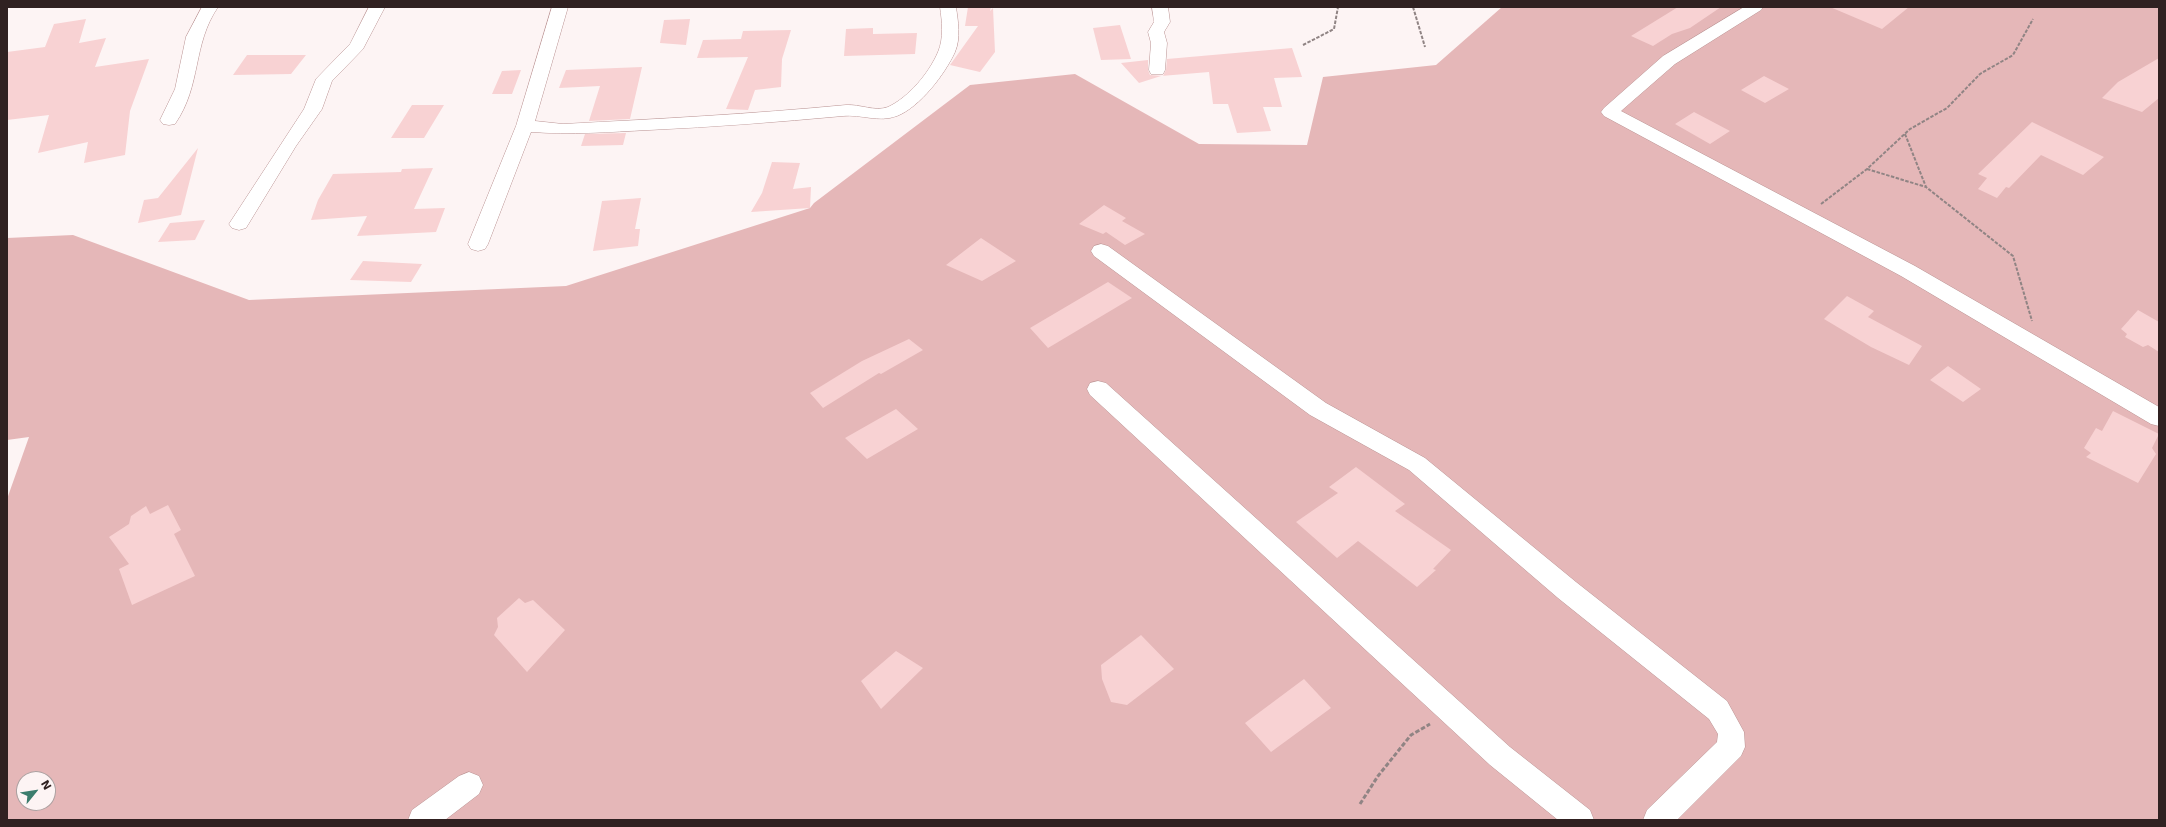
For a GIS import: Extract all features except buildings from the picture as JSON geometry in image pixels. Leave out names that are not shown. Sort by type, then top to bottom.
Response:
[{"type":"street","points":[[169,120],[183,91],[189,53],[195,33],[210,7]]},
{"type":"street","points":[[240,224],[288,144],[312,109],[324,79],[348,57],[357,46],[376,7]]},
{"type":"street","points":[[478,244],[525,126],[560,7]]},
{"type":"street","points":[[525,126],[563,129],[743,120],[850,110],[878,114],[890,112],[904,105],[916,95],[926,84],[947,51],[951,24],[948,7]]},
{"type":"street","points":[[1157,70],[1159,43],[1156,32],[1162,22],[1160,7]]},
{"type":"street","points":[[1755,7],[1669,60],[1610,112],[1908,271],[2159,418]]},
{"type":"street","points":[[1102,251],[1318,409],[1417,464],[1567,590],[1718,710],[1731,732],[1731,747],[1656,820]]},
{"type":"street","points":[[1098,389],[1500,756],[1580,820]]},
{"type":"street","points":[[422,820],[469,785]]},
{"type":"path","points":[[1304,45],[1334,29],[1338,7]]},
{"type":"path","points":[[1413,7],[1425,47]]},
{"type":"path","points":[[1805,216],[1867,169],[1910,129],[1947,108],[1980,74],[2013,55],[2033,19]]},
{"type":"path","points":[[1905,134],[1926,187]]},
{"type":"path","points":[[1867,169],[1926,187],[2013,256],[2032,321],[2020,337]]},
{"type":"path","points":[[1360,804],[1378,776],[1411,735],[1451,712]]},
{"type":"shaded area","points":[[1502,7],[2159,7],[2159,820],[7,820],[7,499],[29,437],[7,440],[7,238],[73,235],[249,300],[566,286],[810,208],[814,203],[970,85],[1075,74],[1199,144],[1307,145],[1323,77],[1436,65]]}]
